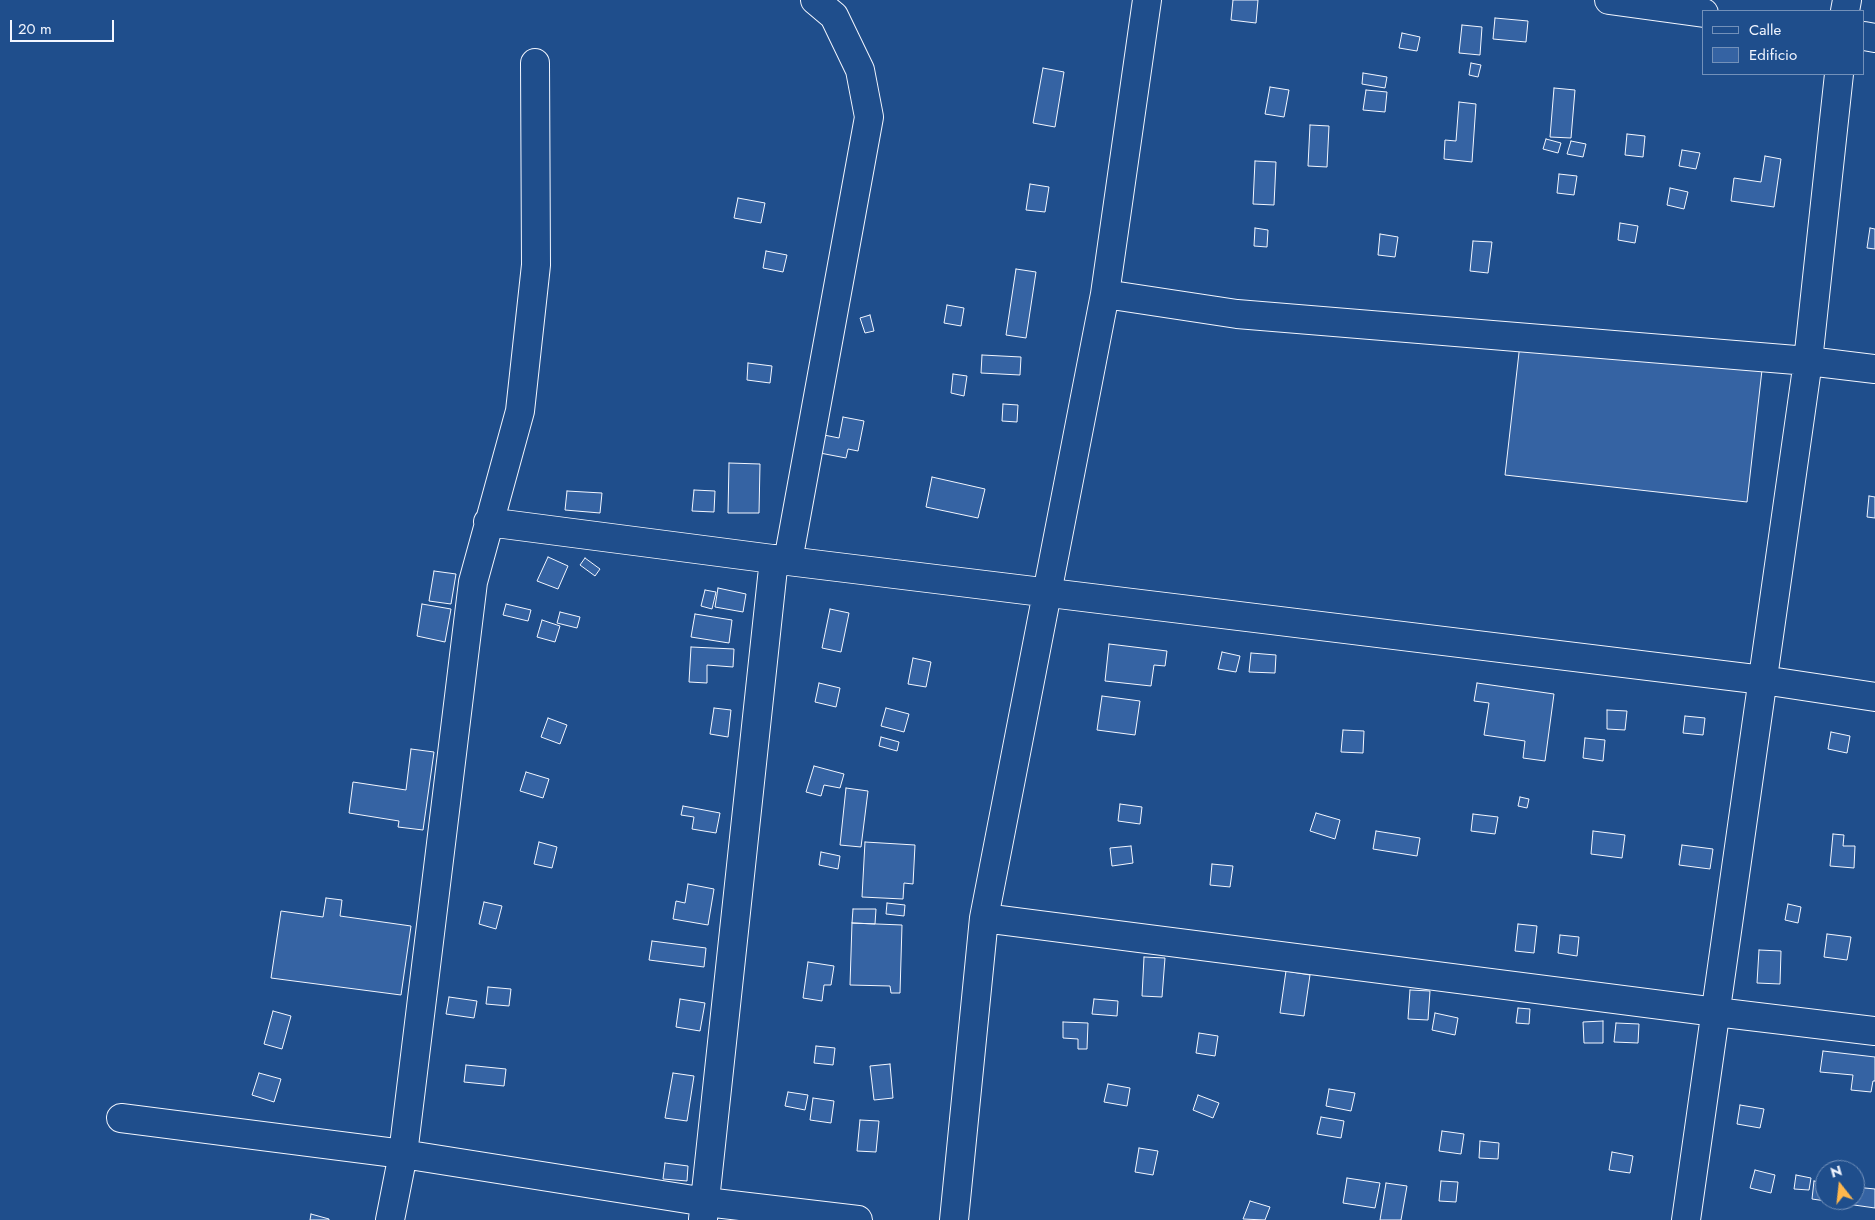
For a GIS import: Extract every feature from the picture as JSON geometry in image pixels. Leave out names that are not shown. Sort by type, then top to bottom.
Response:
[{"type":"street","points":[[704,1211],[781,560],[869,117],[860,70],[834,16],[815,0]]},
{"type":"street","points":[[954,1220],[984,918],[1105,294],[1147,0]]},
{"type":"street","points":[[1609,0],[1702,13]]},
{"type":"street","points":[[390,1220],[404,1154],[473,582],[520,411],[536,265],[534,63]]},
{"type":"street","points":[[1686,1220],[1808,361],[1839,75]]},
{"type":"street","points":[[1105,294],[1236,314],[1808,361],[1875,369]]},
{"type":"street","points":[[488,522],[781,560],[1763,680],[1875,697]]},
{"type":"street","points":[[984,918],[1875,1031]]},
{"type":"street","points":[[121,1118],[404,1154],[704,1211],[858,1220]]},
{"type":"building","points":[[1233,0],[1258,0],[1256,23],[1231,20]]},
{"type":"building","points":[[1495,18],[1528,21],[1526,42],[1493,39]]},
{"type":"building","points":[[1462,25],[1482,27],[1480,55],[1459,53]]},
{"type":"building","points":[[1402,33],[1420,37],[1417,51],[1399,48]]},
{"type":"building","points":[[1471,63],[1481,65],[1478,77],[1469,75]]},
{"type":"building","points":[[1043,68],[1064,72],[1055,127],[1033,123]]},
{"type":"building","points":[[1363,73],[1387,77],[1385,88],[1362,84]]},
{"type":"building","points":[[1270,87],[1289,90],[1284,117],[1265,114]]},
{"type":"building","points":[[1554,88],[1575,90],[1571,138],[1550,137]]},
{"type":"building","points":[[1366,90],[1387,92],[1385,112],[1363,110]]},
{"type":"building","points":[[1459,102],[1476,104],[1472,162],[1444,159],[1445,140],[1456,141]]},
{"type":"building","points":[[1310,125],[1329,126],[1327,167],[1308,166]]},
{"type":"building","points":[[1627,134],[1645,136],[1643,157],[1625,155]]},
{"type":"building","points":[[1546,139],[1561,143],[1558,153],[1543,149]]},
{"type":"building","points":[[1571,141],[1586,144],[1583,157],[1567,154]]},
{"type":"building","points":[[1682,150],[1700,153],[1696,169],[1679,166]]},
{"type":"building","points":[[1765,156],[1781,159],[1774,207],[1731,201],[1734,178],[1761,182]]},
{"type":"building","points":[[1255,161],[1276,162],[1274,205],[1253,204]]},
{"type":"building","points":[[1559,174],[1577,176],[1574,195],[1557,193]]},
{"type":"building","points":[[1030,184],[1049,187],[1045,212],[1026,210]]},
{"type":"building","points":[[1670,188],[1688,192],[1684,209],[1667,205]]},
{"type":"building","points":[[738,198],[765,203],[761,223],[734,218]]},
{"type":"building","points":[[1620,223],[1638,226],[1635,243],[1618,240]]},
{"type":"building","points":[[1255,228],[1268,230],[1267,247],[1254,246]]},
{"type":"building","points":[[1870,228],[1875,229],[1875,249],[1867,248]]},
{"type":"building","points":[[1380,234],[1398,237],[1395,257],[1378,255]]},
{"type":"building","points":[[1473,241],[1492,242],[1488,273],[1470,271]]},
{"type":"building","points":[[766,251],[787,255],[783,272],[763,268]]},
{"type":"building","points":[[1016,269],[1036,272],[1026,338],[1006,335]]},
{"type":"building","points":[[947,305],[964,308],[961,326],[944,323]]},
{"type":"building","points":[[870,315],[874,331],[865,333],[860,318]]},
{"type":"building","points":[[1520,344],[1762,370],[1747,502],[1505,475]]},
{"type":"building","points":[[982,355],[1021,357],[1020,375],[981,373]]},
{"type":"building","points":[[748,363],[772,366],[770,383],[747,380]]},
{"type":"building","points":[[953,374],[967,376],[964,396],[951,393]]},
{"type":"building","points":[[1003,404],[1018,405],[1017,422],[1002,421]]},
{"type":"building","points":[[843,417],[864,421],[858,451],[848,449],[846,458],[820,453],[824,435],[839,438]]},
{"type":"building","points":[[729,463],[760,464],[759,513],[728,513]]},
{"type":"building","points":[[932,477],[985,489],[978,518],[926,507]]},
{"type":"building","points":[[694,490],[715,491],[714,512],[692,511]]},
{"type":"building","points":[[567,491],[602,493],[600,513],[565,510]]},
{"type":"building","points":[[1869,496],[1875,497],[1875,518],[1867,517]]},
{"type":"building","points":[[548,557],[568,566],[558,589],[537,581]]},
{"type":"building","points":[[585,558],[600,569],[595,576],[580,565]]},
{"type":"building","points":[[434,571],[456,574],[451,604],[429,601]]},
{"type":"building","points":[[718,588],[746,594],[743,612],[715,607]]},
{"type":"building","points":[[705,590],[716,592],[712,609],[701,606]]},
{"type":"building","points":[[422,604],[451,609],[445,642],[417,636]]},
{"type":"building","points":[[506,604],[531,610],[528,621],[503,615]]},
{"type":"building","points":[[830,609],[849,613],[841,652],[822,648]]},
{"type":"building","points":[[560,612],[580,617],[577,628],[557,623]]},
{"type":"building","points":[[695,614],[732,620],[729,643],[691,637]]},
{"type":"building","points":[[542,620],[560,626],[555,642],[537,637]]},
{"type":"building","points":[[1109,644],[1167,651],[1165,666],[1154,665],[1151,686],[1105,681]]},
{"type":"building","points":[[691,647],[734,649],[733,667],[707,665],[707,683],[689,682]]},
{"type":"building","points":[[1222,652],[1240,656],[1236,672],[1218,669]]},
{"type":"building","points":[[1251,653],[1276,655],[1275,673],[1249,672]]},
{"type":"building","points":[[913,658],[931,662],[926,687],[908,684]]},
{"type":"building","points":[[819,683],[840,688],[836,707],[815,702]]},
{"type":"building","points":[[1477,683],[1554,694],[1545,761],[1523,758],[1525,741],[1484,735],[1489,703],[1474,701]]},
{"type":"building","points":[[1102,696],[1140,701],[1135,735],[1097,730]]},
{"type":"building","points":[[714,708],[731,710],[728,737],[710,734]]},
{"type":"building","points":[[886,708],[909,714],[904,732],[881,726]]},
{"type":"building","points":[[1607,710],[1627,711],[1625,730],[1607,729]]},
{"type":"building","points":[[1685,716],[1705,718],[1703,735],[1683,733]]},
{"type":"building","points":[[548,718],[567,725],[560,744],[541,737]]},
{"type":"building","points":[[1343,730],[1364,731],[1363,753],[1341,752]]},
{"type":"building","points":[[1831,732],[1850,736],[1847,753],[1828,749]]},
{"type":"building","points":[[881,737],[899,742],[897,751],[879,746]]},
{"type":"building","points":[[1585,738],[1605,740],[1603,761],[1583,758]]},
{"type":"building","points":[[411,749],[434,752],[423,830],[398,827],[399,821],[349,813],[353,782],[406,790]]},
{"type":"building","points":[[814,766],[844,774],[840,788],[824,785],[821,796],[806,792]]},
{"type":"building","points":[[526,772],[549,779],[543,798],[520,791]]},
{"type":"building","points":[[846,788],[868,791],[861,847],[840,845]]},
{"type":"building","points":[[1520,797],[1529,799],[1527,808],[1518,806]]},
{"type":"building","points":[[1120,804],[1142,807],[1140,824],[1118,821]]},
{"type":"building","points":[[683,806],[720,813],[716,833],[692,829],[694,817],[681,815]]},
{"type":"building","points":[[1316,813],[1340,820],[1335,839],[1310,831]]},
{"type":"building","points":[[1473,814],[1498,817],[1495,834],[1471,831]]},
{"type":"building","points":[[1376,831],[1420,838],[1417,856],[1373,849]]},
{"type":"building","points":[[1593,831],[1625,835],[1622,858],[1591,854]]},
{"type":"building","points":[[1833,834],[1844,835],[1843,846],[1855,846],[1854,868],[1830,866]]},
{"type":"building","points":[[539,842],[557,847],[552,868],[534,864]]},
{"type":"building","points":[[865,842],[915,845],[913,884],[904,883],[903,899],[862,897]]},
{"type":"building","points":[[1682,845],[1713,849],[1710,869],[1679,865]]},
{"type":"building","points":[[1131,846],[1133,863],[1112,866],[1110,848]]},
{"type":"building","points":[[821,852],[840,856],[838,869],[819,865]]},
{"type":"building","points":[[1212,864],[1233,866],[1230,887],[1210,885]]},
{"type":"building","points":[[688,884],[714,889],[708,925],[673,919],[676,901],[685,903]]},
{"type":"building","points":[[326,898],[342,900],[340,916],[411,926],[401,995],[271,978],[281,911],[323,917]]},
{"type":"building","points":[[484,902],[502,906],[496,929],[479,924]]},
{"type":"building","points":[[887,903],[905,905],[904,916],[886,914]]},
{"type":"building","points":[[1788,904],[1801,907],[1798,923],[1785,920]]},
{"type":"building","points":[[853,909],[876,909],[875,924],[852,923]]},
{"type":"building","points":[[852,923],[902,925],[900,993],[891,993],[890,986],[850,985]]},
{"type":"building","points":[[1518,924],[1537,926],[1534,953],[1515,951]]},
{"type":"building","points":[[1827,934],[1851,937],[1847,960],[1824,957]]},
{"type":"building","points":[[1560,935],[1579,937],[1577,956],[1558,953]]},
{"type":"building","points":[[652,941],[706,948],[704,967],[649,960]]},
{"type":"building","points":[[1759,950],[1781,951],[1780,984],[1757,983]]},
{"type":"building","points":[[1144,957],[1165,958],[1162,997],[1142,996]]},
{"type":"building","points":[[808,962],[834,966],[831,985],[824,985],[822,1001],[803,998]]},
{"type":"building","points":[[1286,971],[1310,975],[1304,1016],[1280,1013]]},
{"type":"building","points":[[488,987],[511,989],[509,1006],[486,1004]]},
{"type":"building","points":[[1410,990],[1430,991],[1428,1020],[1408,1019]]},
{"type":"building","points":[[449,997],[477,1001],[474,1018],[446,1014]]},
{"type":"building","points":[[680,999],[705,1003],[700,1031],[676,1027]]},
{"type":"building","points":[[1094,999],[1118,1001],[1117,1016],[1092,1014]]},
{"type":"building","points":[[1518,1008],[1530,1009],[1529,1024],[1516,1023]]},
{"type":"building","points":[[273,1011],[291,1016],[282,1049],[264,1044]]},
{"type":"building","points":[[1435,1013],[1458,1018],[1455,1035],[1432,1030]]},
{"type":"building","points":[[1603,1021],[1603,1043],[1584,1043],[1583,1022]]},
{"type":"building","points":[[1063,1022],[1088,1023],[1087,1049],[1078,1049],[1078,1039],[1063,1038]]},
{"type":"building","points":[[1616,1023],[1639,1024],[1638,1043],[1614,1042]]},
{"type":"building","points":[[1199,1033],[1218,1036],[1215,1056],[1196,1053]]},
{"type":"building","points":[[816,1046],[835,1048],[833,1065],[814,1063]]},
{"type":"building","points":[[1823,1051],[1875,1057],[1875,1081],[1873,1081],[1871,1092],[1851,1090],[1853,1075],[1820,1072]]},
{"type":"building","points":[[890,1064],[893,1098],[874,1100],[870,1066]]},
{"type":"building","points":[[466,1065],[506,1069],[504,1086],[464,1082]]},
{"type":"building","points":[[259,1073],[281,1079],[274,1102],[252,1095]]},
{"type":"building","points":[[673,1073],[694,1076],[687,1121],[665,1118]]},
{"type":"building","points":[[1108,1084],[1130,1088],[1127,1106],[1104,1102]]},
{"type":"building","points":[[1329,1089],[1355,1093],[1351,1111],[1326,1106]]},
{"type":"building","points":[[788,1092],[808,1095],[805,1110],[785,1106]]},
{"type":"building","points":[[1198,1095],[1219,1103],[1213,1118],[1193,1110]]},
{"type":"building","points":[[813,1098],[834,1101],[831,1123],[810,1120]]},
{"type":"building","points":[[1740,1105],[1764,1109],[1760,1128],[1737,1124]]},
{"type":"building","points":[[1321,1117],[1344,1121],[1341,1138],[1317,1134]]},
{"type":"building","points":[[860,1120],[879,1121],[876,1152],[857,1151]]},
{"type":"building","points":[[1442,1131],[1464,1134],[1461,1154],[1439,1151]]},
{"type":"building","points":[[1480,1141],[1499,1143],[1498,1159],[1479,1158]]},
{"type":"building","points":[[1139,1148],[1158,1151],[1153,1175],[1135,1172]]},
{"type":"building","points":[[1612,1152],[1633,1156],[1630,1173],[1609,1170]]},
{"type":"building","points":[[665,1163],[688,1166],[687,1181],[663,1179]]},
{"type":"building","points":[[1755,1170],[1775,1175],[1771,1193],[1750,1188]]},
{"type":"building","points":[[1796,1175],[1811,1178],[1809,1190],[1794,1189]]},
{"type":"building","points":[[1347,1178],[1380,1183],[1375,1208],[1343,1203]]},
{"type":"building","points":[[1441,1181],[1458,1182],[1456,1202],[1439,1201]]},
{"type":"building","points":[[1814,1181],[1815,1199],[1812,1199]]},
{"type":"building","points":[[1386,1183],[1407,1186],[1401,1220],[1380,1220]]},
{"type":"building","points":[[1865,1188],[1875,1189],[1875,1208],[1865,1207]]},
{"type":"building","points":[[1250,1201],[1270,1207],[1265,1220],[1243,1219]]},
{"type":"building","points":[[311,1214],[329,1219],[329,1220],[310,1220]]}]
